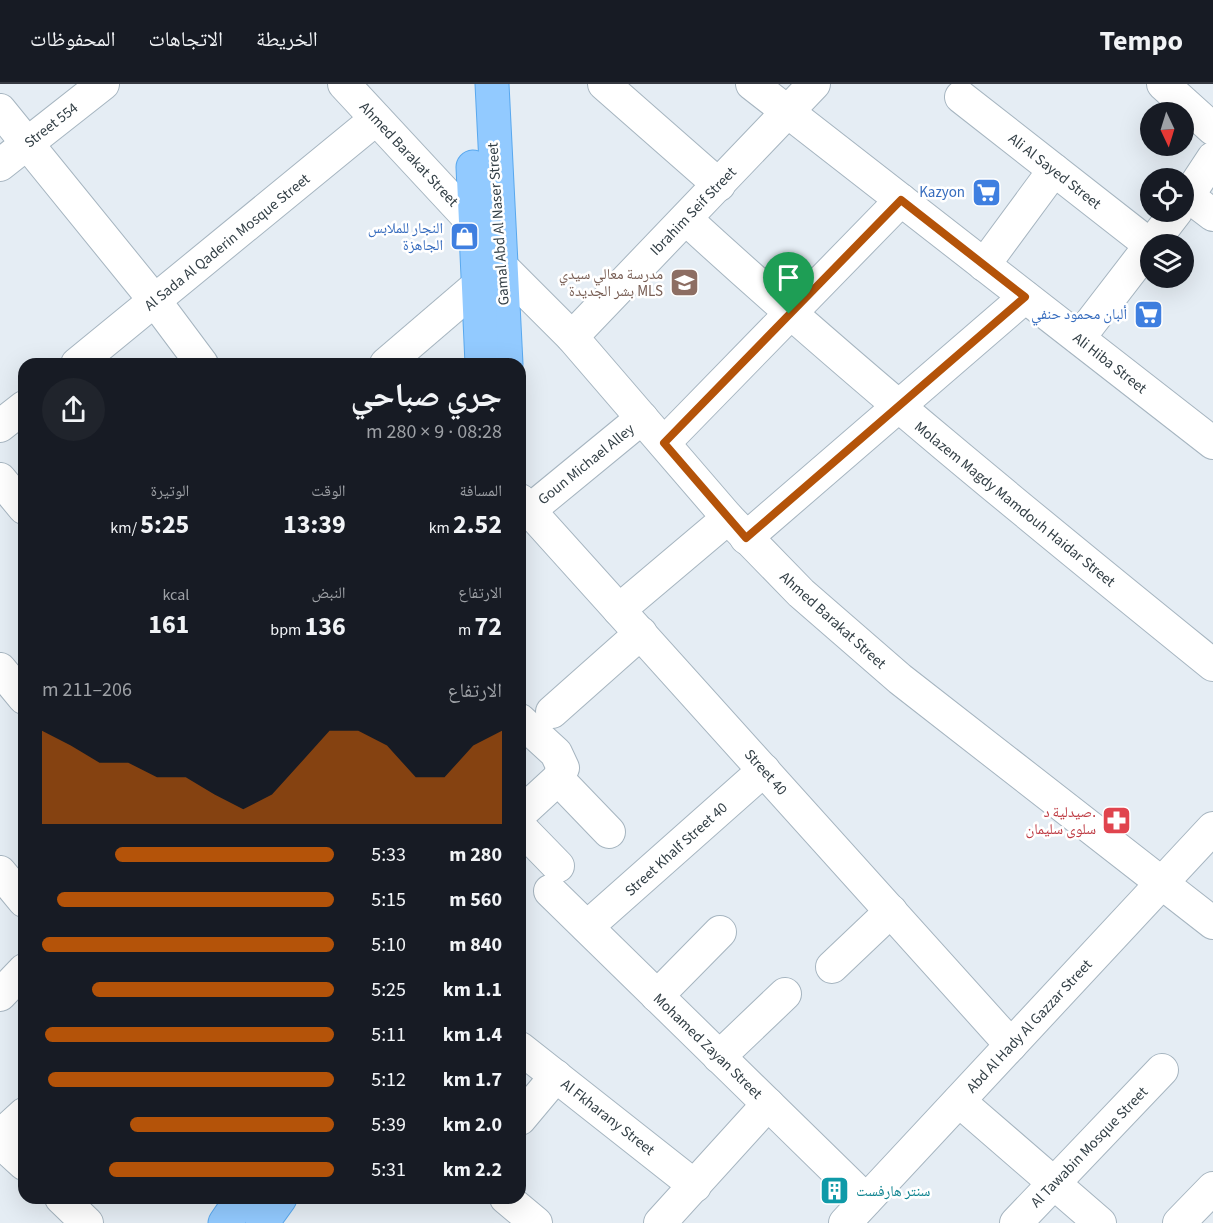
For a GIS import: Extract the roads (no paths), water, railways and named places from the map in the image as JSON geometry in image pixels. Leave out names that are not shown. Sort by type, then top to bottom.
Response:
[{"type":"main road","name":"Gamal Abd Al Naser Street","points":[[472,84],[475,225],[489,276],[505,358]]},
{"type":"main road","name":"Gamal Abd Al Naser Street","points":[[482,358],[489,276],[492,84]]},
{"type":"main road","points":[[225,1223],[266,1211]]},
{"type":"street","name":"Street 554","points":[[0,165],[103,84]]},
{"type":"street","name":"Ahmed Barakat Street","points":[[344,84],[475,225]]},
{"type":"street","points":[[604,84],[719,185]]},
{"type":"street","name":"Ali Hiba Street","points":[[752,84],[1213,443]]},
{"type":"street","name":"Ibrahim Seif Street","points":[[572,337],[814,84]]},
{"type":"street","points":[[1163,84],[1213,129]]},
{"type":"street","name":"Ali Al Sayed Street","points":[[961,97],[1140,237]]},
{"type":"street","points":[[0,110],[155,301],[198,358]]},
{"type":"street","name":"Al Sada Al Qaderin Mosque Street","points":[[84,358],[376,119]]},
{"type":"street","points":[[1194,186],[1213,158]]},
{"type":"street","points":[[984,265],[1054,170]]},
{"type":"street","points":[[664,443],[901,200]]},
{"type":"street","points":[[1194,208],[1213,215]]},
{"type":"street","name":"Molazem Magdy Mamdouh Haidar Street","points":[[686,219],[789,314],[898,407],[1213,665]]},
{"type":"street","points":[[1158,234],[1168,222]]},
{"type":"street","points":[[1079,338],[1140,258]]},
{"type":"street","points":[[393,358],[489,276]]},
{"type":"street","name":"Ahmed Barakat Street","points":[[489,276],[572,337],[737,528],[801,593],[891,672],[1213,923]]},
{"type":"street","points":[[620,610],[737,528],[898,407],[1025,297]]},
{"type":"street","points":[[0,426],[18,412]]},
{"type":"street","name":"Goun Michael Alley","points":[[526,504],[642,418]]},
{"type":"street","points":[[0,479],[18,501]]},
{"type":"street","name":"Street 40","points":[[526,506],[1011,1045]]},
{"type":"street","points":[[552,712],[640,633]]},
{"type":"street","points":[[9,667],[18,686]]},
{"type":"street","points":[[526,726],[560,758],[562,768],[558,779],[526,808]]},
{"type":"street","name":"Street Khalf Street 40","points":[[587,927],[764,770]]},
{"type":"street","points":[[558,779],[609,832]]},
{"type":"street","name":"Abd Al Hady Al Gazzar Street","points":[[845,1223],[1213,828]]},
{"type":"street","name":"Mohamed Zayan Street","points":[[526,836],[587,927],[866,1200]]},
{"type":"street","points":[[0,872],[18,894]]},
{"type":"street","points":[[832,967],[891,911]]},
{"type":"street","points":[[657,996],[720,932]]},
{"type":"street","points":[[0,995],[18,976]]},
{"type":"street","points":[[719,1057],[785,994]]},
{"type":"street","name":"Al Fkharany Street","points":[[526,1053],[694,1186]]},
{"type":"street","name":"Al Tawabin Mosque Street","points":[[1016,1223],[1162,1070]]},
{"type":"street","points":[[526,1112],[556,1076]]},
{"type":"street","points":[[959,1101],[1100,1223]]},
{"type":"street","points":[[660,1223],[768,1104]]},
{"type":"street","points":[[0,1136],[18,1120]]},
{"type":"street","points":[[0,1142],[18,1158]]},
{"type":"street","points":[[1179,1223],[1213,1188]]},
{"type":"street","points":[[67,1204],[87,1223]]},
{"type":"street","points":[[513,1204],[536,1223]]},
{"type":"place","name":"Kazyon","points":[[986,192]]},
{"type":"place","name":"النجار للملابس الجاهزة","points":[[464,237]]},
{"type":"place","name":"مدرسة معالي سيدي بشر الجديدة MLS","points":[[684,283]]},
{"type":"place","name":"ألبان محمود حنفي","points":[[1148,314]]},
{"type":"place","name":"صيدلية د. سلوى سليمان","points":[[1117,821]]},
{"type":"place","name":"سنتر هارفست","points":[[835,1191]]}]
